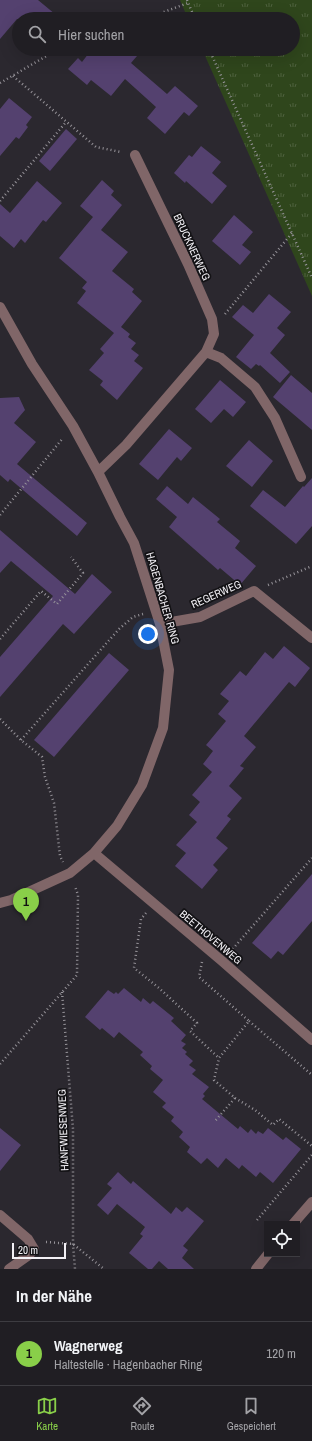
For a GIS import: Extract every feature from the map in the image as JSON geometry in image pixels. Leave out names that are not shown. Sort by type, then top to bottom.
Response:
[{"type":"street","name":"BRUCKNERWEG","points":[[98,472],[126,445],[206,352],[214,334],[212,319],[188,264],[134,154]]},
{"type":"street","name":"HAGENBACHER RING","points":[[0,307],[32,364],[73,426],[134,543],[160,624],[169,670],[163,728],[142,785],[117,826],[94,852],[70,873],[12,900],[0,903]]},
{"type":"street","points":[[206,352],[221,358],[255,387],[275,418],[301,477]]},
{"type":"street","name":"REGERWEG","points":[[160,624],[200,617],[254,590],[312,638]]},
{"type":"street","name":"BEETHOVENWEG","points":[[94,852],[205,946],[312,1040]]},
{"type":"street","points":[[296,1221],[312,1202]]},
{"type":"street","points":[[0,1215],[30,1242],[34,1249],[29,1255],[10,1269]]},
{"type":"street","points":[[256,1269],[266,1257]]},
{"type":"path","points":[[162,12],[187,2],[192,12]]},
{"type":"path","points":[[0,83],[47,56]]},
{"type":"path","points":[[212,56],[312,278]]},
{"type":"path","points":[[13,76],[96,147],[134,154]]},
{"type":"path","points":[[0,201],[66,122]]},
{"type":"path","points":[[212,319],[225,314],[292,233]]},
{"type":"path","points":[[0,515],[73,426]]},
{"type":"path","points":[[0,639],[41,591],[57,604],[83,573],[71,557]]},
{"type":"path","points":[[254,590],[312,566]]},
{"type":"path","points":[[21,740],[119,629],[133,617],[156,610]]},
{"type":"path","points":[[0,719],[21,740],[42,757],[45,777],[54,802],[60,856],[70,873],[78,895],[78,975],[0,1064]]},
{"type":"path","points":[[222,961],[312,858]]},
{"type":"path","points":[[154,904],[141,919],[134,968],[197,1022],[190,1031],[219,1058]]},
{"type":"path","points":[[205,946],[199,977],[312,1075]]},
{"type":"path","name":"HANFWIESENWEG","points":[[62,992],[73,1129],[73,1244],[75,1269]]},
{"type":"path","points":[[249,1021],[219,1058],[214,1080],[235,1098],[255,1110],[273,1125],[279,1119],[312,1146]]},
{"type":"path","points":[[215,1121],[235,1098]]},
{"type":"path","points":[[257,1220],[312,1155]]},
{"type":"path","points":[[30,1242],[73,1244],[104,1269]]},
{"type":"green space","points":[[180,0],[312,0],[312,296],[205,56],[300,56],[300,12],[185,12]]},
{"type":"building","points":[[0,0],[38,0],[53,12],[12,12],[12,25],[0,39]]},
{"type":"building","points":[[87,56],[137,56],[131,63],[167,94],[175,86],[198,106],[189,116],[184,112],[165,134],[147,118],[156,107],[125,79],[111,96],[91,80],[87,85],[68,69],[78,58],[82,62]]},
{"type":"building","points":[[9,98],[32,117],[26,125],[28,127],[19,139],[16,137],[0,156],[0,109]]},
{"type":"building","points":[[66,129],[77,139],[50,171],[39,161]]},
{"type":"building","points":[[201,146],[221,162],[212,173],[227,186],[212,204],[186,181],[185,183],[174,173],[189,155],[192,157]]},
{"type":"building","points":[[102,180],[114,191],[111,195],[122,205],[101,230],[128,252],[112,271],[134,289],[132,292],[142,301],[121,327],[130,334],[128,337],[136,343],[131,349],[139,355],[134,361],[143,368],[117,400],[100,385],[103,381],[89,370],[104,353],[100,349],[114,333],[77,303],[86,291],[82,288],[87,282],[59,258],[93,217],[80,206]]},
{"type":"building","points":[[37,181],[62,203],[46,222],[43,220],[25,243],[21,239],[14,248],[0,236],[0,204],[10,213]]},
{"type":"building","points":[[234,215],[253,232],[242,245],[251,252],[240,265],[212,241]]},
{"type":"building","points":[[269,294],[291,312],[277,328],[285,335],[270,353],[290,372],[280,383],[260,365],[259,366],[256,364],[251,369],[236,357],[254,335],[232,317],[243,305],[253,313]]},
{"type":"building","points":[[291,375],[312,393],[312,430],[273,397]]},
{"type":"building","points":[[220,380],[246,402],[233,417],[224,409],[211,423],[195,409]]},
{"type":"building","points":[[19,397],[25,410],[14,423],[36,442],[17,464],[87,523],[77,536],[10,479],[8,482],[0,475],[0,398]]},
{"type":"building","points":[[169,429],[192,448],[181,461],[177,457],[158,480],[139,464]]},
{"type":"building","points":[[249,440],[273,461],[252,487],[226,466]]},
{"type":"building","points":[[312,478],[312,526],[296,544],[250,506],[263,490],[285,507]]},
{"type":"building","points":[[167,486],[188,504],[193,497],[220,519],[217,522],[240,541],[235,548],[256,566],[240,585],[220,568],[218,570],[169,527],[177,517],[156,499]]},
{"type":"building","points":[[0,530],[75,594],[92,574],[112,592],[74,634],[63,624],[0,697],[0,657],[53,596],[11,561],[0,573]]},
{"type":"building","points":[[284,646],[310,668],[295,687],[289,682],[244,736],[256,747],[240,766],[244,768],[229,786],[242,798],[227,816],[231,819],[216,838],[228,848],[213,865],[218,870],[202,889],[175,866],[186,853],[176,845],[197,822],[189,815],[200,802],[192,795],[212,772],[203,764],[213,751],[206,745],[226,721],[218,714],[229,701],[220,694],[240,671],[246,676],[265,652],[273,659]]},
{"type":"building","points":[[109,653],[129,670],[54,757],[34,740]]},
{"type":"building","points":[[312,874],[312,921],[283,955],[278,951],[271,959],[252,943]]},
{"type":"building","points":[[124,988],[141,1002],[143,998],[150,1004],[153,1001],[174,1018],[171,1021],[186,1035],[181,1041],[186,1044],[182,1048],[187,1052],[185,1054],[193,1061],[189,1065],[196,1070],[192,1074],[209,1087],[203,1094],[205,1096],[202,1099],[238,1129],[240,1126],[248,1133],[251,1129],[256,1134],[258,1131],[263,1134],[268,1128],[283,1140],[286,1137],[301,1149],[273,1183],[260,1172],[256,1177],[242,1165],[239,1169],[226,1158],[218,1168],[207,1158],[201,1164],[187,1152],[190,1147],[179,1137],[183,1132],[171,1121],[174,1117],[162,1107],[166,1103],[153,1092],[163,1080],[150,1069],[152,1066],[140,1055],[143,1052],[119,1032],[114,1038],[102,1028],[100,1030],[85,1017],[108,990],[114,994],[116,992],[118,994]]},
{"type":"building","points":[[0,1128],[21,1145],[0,1171]]},
{"type":"building","points":[[118,1172],[131,1184],[133,1181],[171,1214],[176,1207],[182,1212],[187,1207],[204,1221],[183,1246],[188,1250],[182,1258],[194,1269],[168,1269],[159,1261],[152,1269],[148,1269],[129,1253],[143,1236],[140,1234],[145,1227],[117,1204],[108,1215],[97,1205],[112,1188],[107,1184]]},
{"type":"place","name":"Wagnerweg","points":[[26,921]]}]
